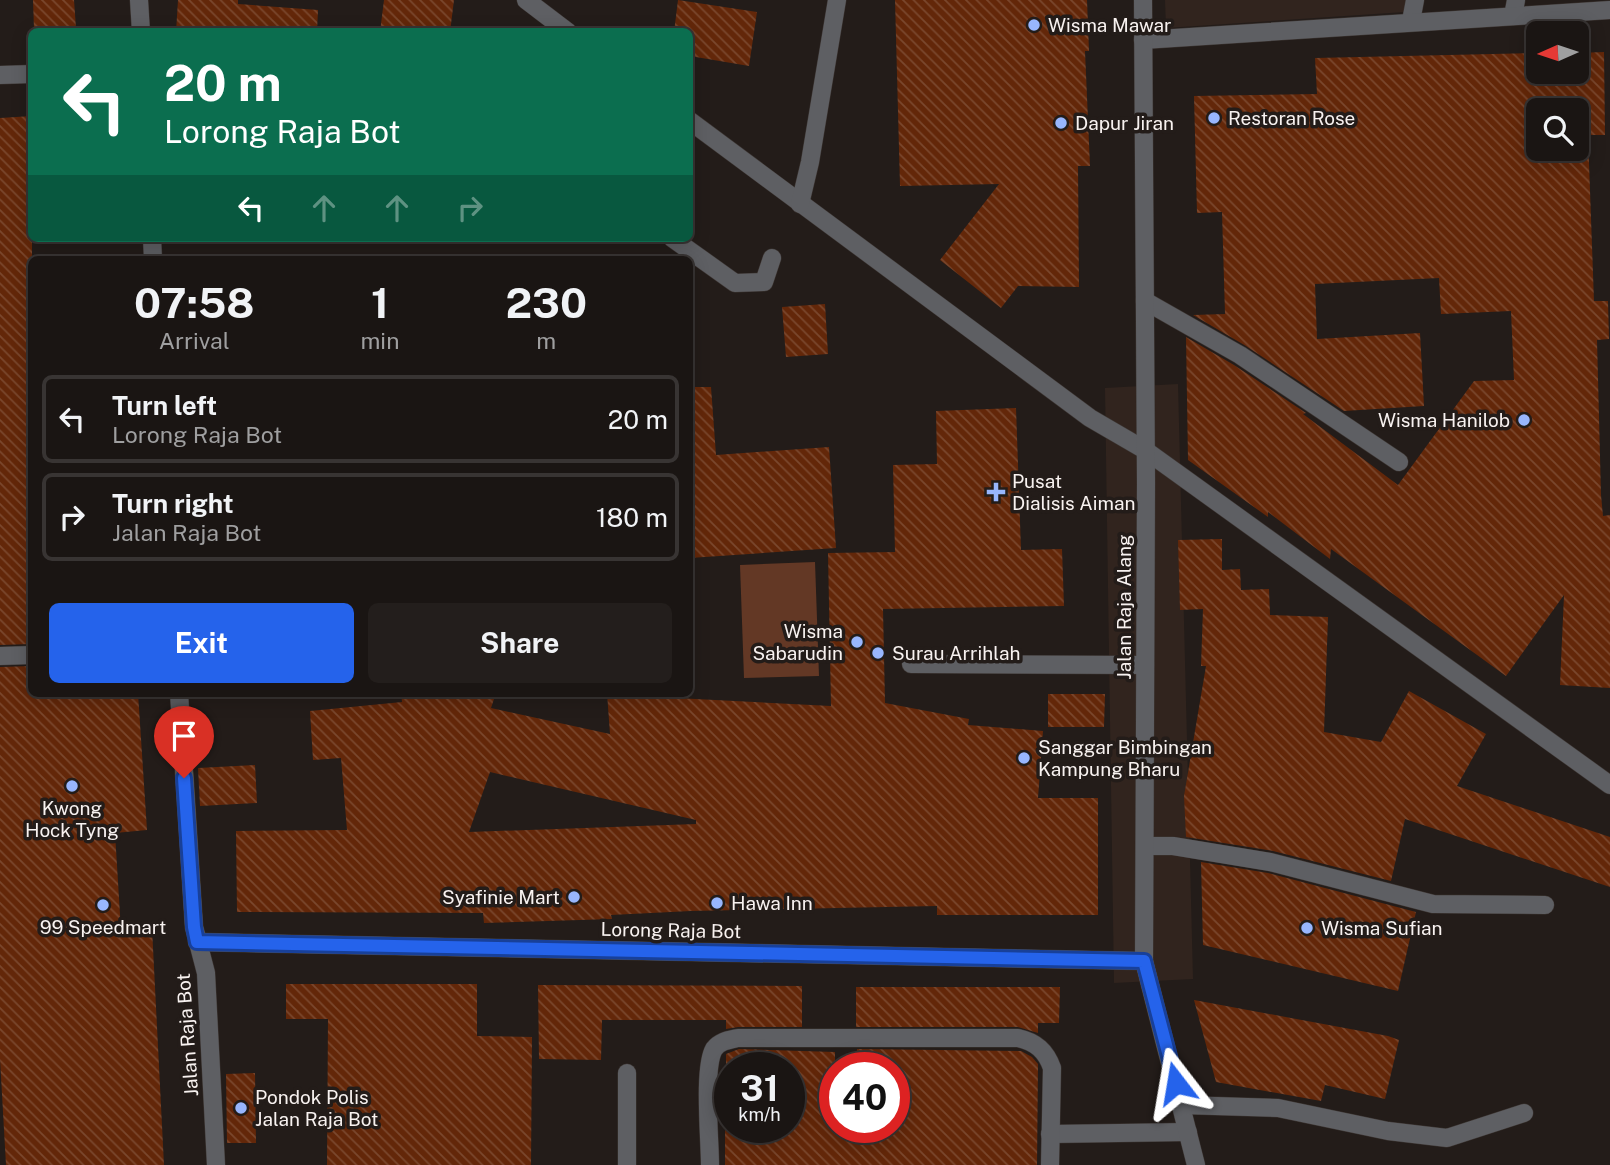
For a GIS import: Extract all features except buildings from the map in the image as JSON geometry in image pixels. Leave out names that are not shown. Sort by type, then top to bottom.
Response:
[{"type":"street","points":[[139,0],[141,28]]},
{"type":"street","points":[[526,0],[563,28]]},
{"type":"street","points":[[800,204],[810,162],[837,0]]},
{"type":"street","name":"Jalan Raja Alang","points":[[1143,0],[1144,961],[1196,1165]]},
{"type":"street","points":[[1411,21],[1415,0]]},
{"type":"street","points":[[1143,40],[1411,21],[1514,8],[1610,10]]},
{"type":"street","points":[[0,75],[28,74]]},
{"type":"street","points":[[693,123],[1090,418],[1145,450],[1610,785]]},
{"type":"street","points":[[677,242],[735,284],[764,282],[772,258]]},
{"type":"street","points":[[1145,301],[1240,355],[1399,462]]},
{"type":"street","points":[[0,656],[28,654]]},
{"type":"street","points":[[911,664],[1145,665]]},
{"type":"street","name":"Jalan Raja Bot","points":[[179,697],[194,927],[206,973],[216,1165]]},
{"type":"street","points":[[1145,846],[1173,846],[1270,862],[1433,904],[1545,905]]},
{"type":"street","name":"Lorong Raja Bot","points":[[197,942],[1144,961]]},
{"type":"street","points":[[710,1165],[709,1063],[718,1045],[738,1038],[1027,1040],[1041,1047],[1052,1068],[1050,1165]]},
{"type":"street","points":[[627,1073],[627,1165]]},
{"type":"street","points":[[1182,1105],[1279,1108],[1388,1131],[1447,1138],[1524,1113]]},
{"type":"street","points":[[1050,1135],[1188,1132]]},
{"type":"shaded area","points":[[1165,0],[1422,0],[1420,11],[1166,28]]},
{"type":"shaded area","points":[[1178,384],[1193,979],[1114,983],[1105,388]]},
{"type":"shaded area","points":[[815,562],[819,676],[744,678],[740,565]]},
{"type":"place","name":"Wisma Mawar","points":[[1034,25]]},
{"type":"place","name":"Restoran Rose","points":[[1214,118]]},
{"type":"place","name":"Dapur Jiran","points":[[1061,123]]},
{"type":"place","name":"Wisma Hanilob","points":[[1524,420]]},
{"type":"place","name":"Pusat Dialisis Aiman","points":[[996,492]]},
{"type":"place","name":"Wisma Sabarudin","points":[[857,642]]},
{"type":"place","name":"Surau Arrihlah","points":[[878,653]]},
{"type":"place","name":"Sanggar Bimbingan Kampung Bharu","points":[[1024,758]]},
{"type":"place","name":"Kwong Hock Tyng","points":[[72,786]]},
{"type":"place","name":"Syafinie Mart","points":[[574,897]]},
{"type":"place","name":"Hawa Inn","points":[[717,903]]},
{"type":"place","name":"99 Speedmart","points":[[103,905]]},
{"type":"place","name":"Wisma Sufian","points":[[1307,928]]},
{"type":"place","name":"Pondok Polis Jalan Raja Bot","points":[[241,1108]]},
{"type":"route","points":[[184,778],[197,942],[1144,961],[1176,1083]]}]
